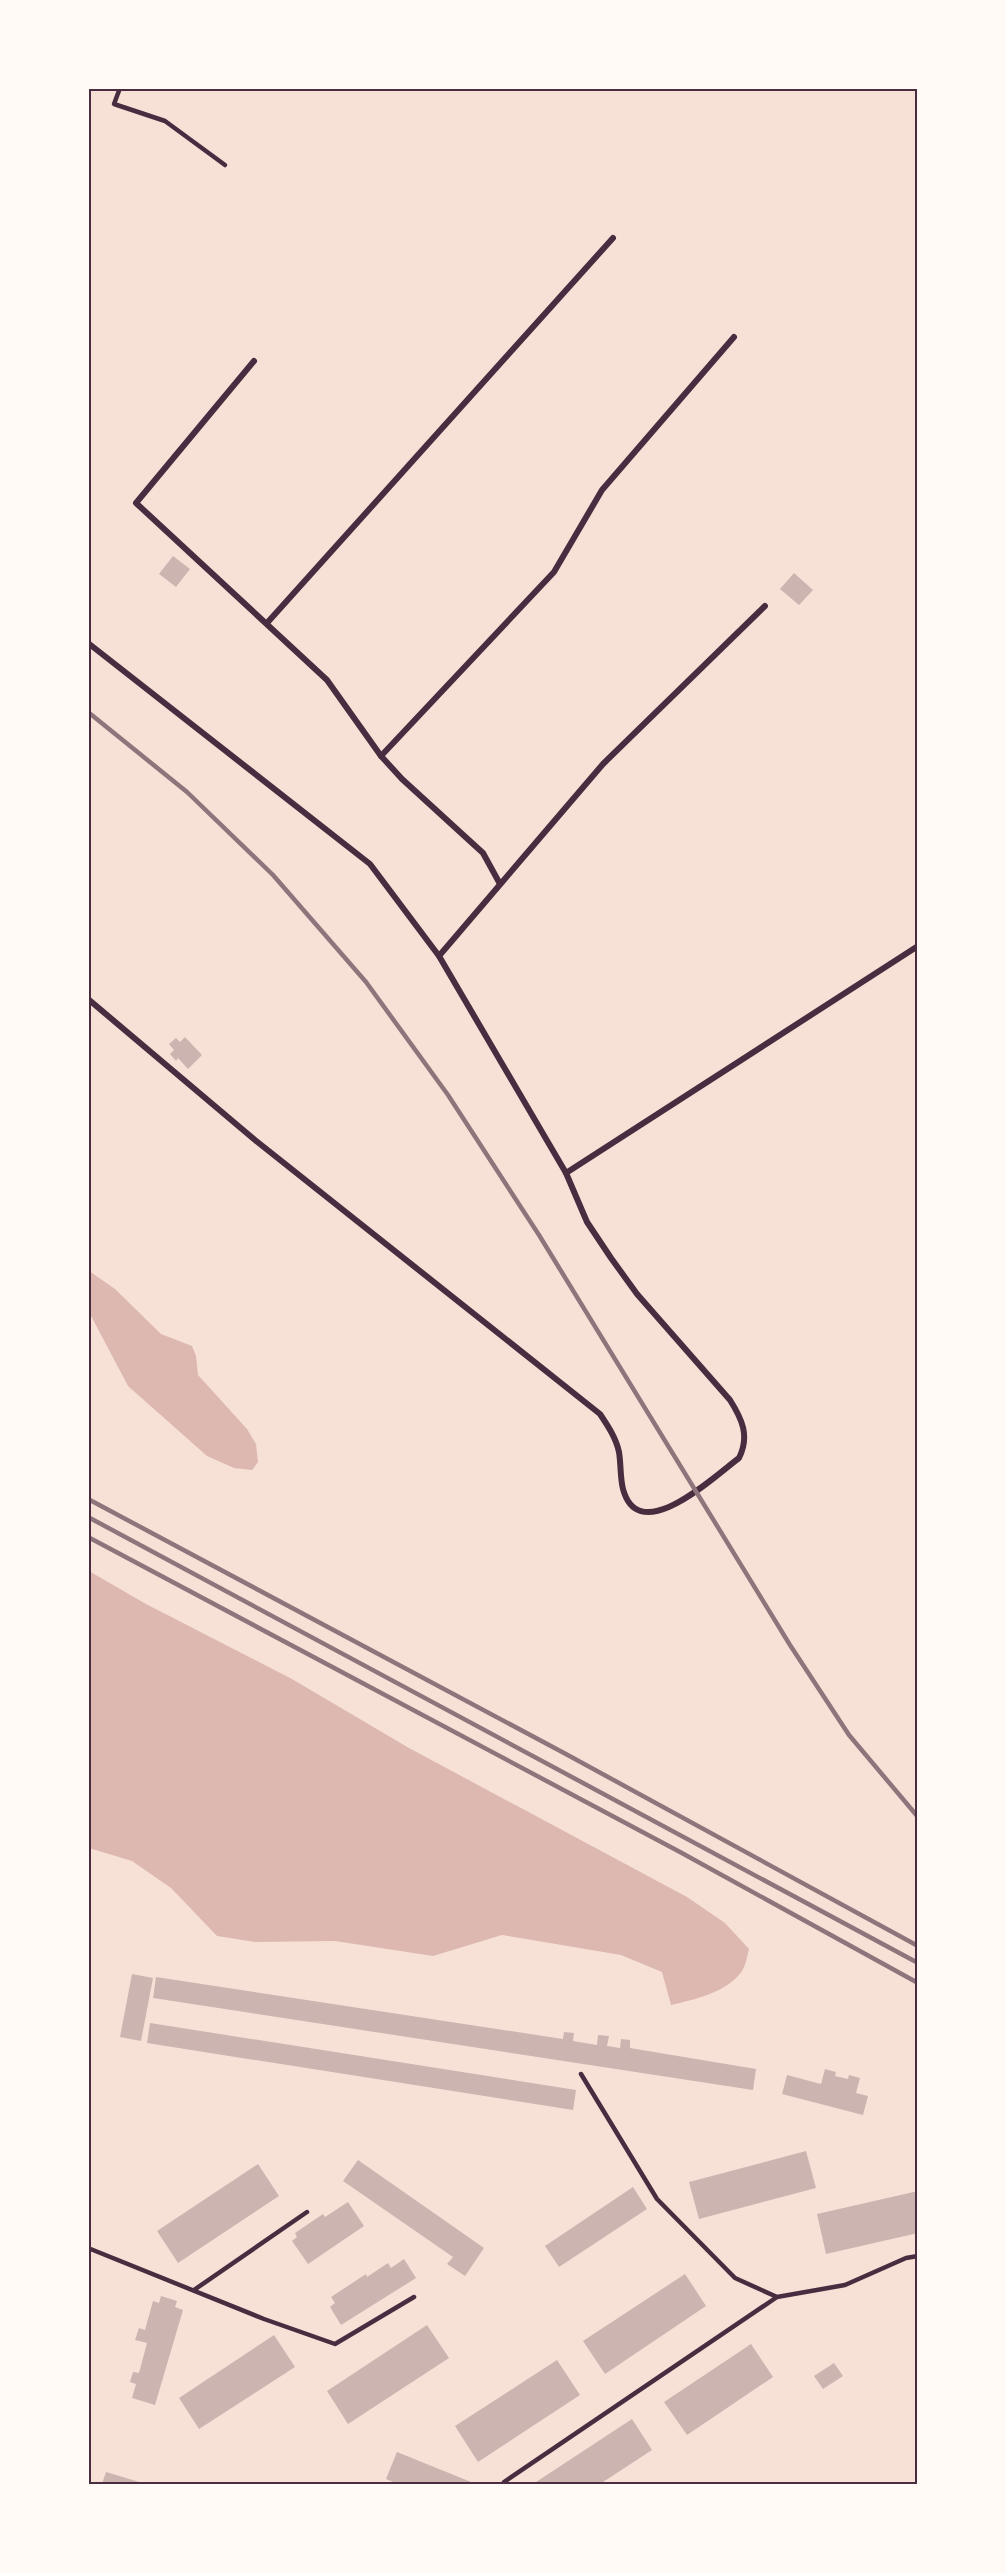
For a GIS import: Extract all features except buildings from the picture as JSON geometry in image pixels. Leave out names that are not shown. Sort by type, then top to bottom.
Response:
[{"type":"street","points":[[267,623],[614,238]]},
{"type":"street","points":[[381,756],[554,572],[602,490],[734,337]]},
{"type":"street","points":[[254,361],[136,502],[327,680],[381,756],[402,779],[483,853],[500,884]]},
{"type":"street","points":[[439,956],[603,764],[765,606]]},
{"type":"street","points":[[88,643],[370,864],[439,956],[566,1173],[587,1222],[611,1258],[637,1294],[730,1400],[741,1418],[745,1432],[744,1447],[739,1458],[670,1508],[656,1512],[642,1511],[630,1504],[623,1489],[618,1449],[610,1429],[600,1414],[255,1140],[88,999]]},
{"type":"street","points":[[566,1173],[918,946]]},
{"type":"lane","points":[[120,88],[114,104],[165,121],[225,165]]},
{"type":"lane","points":[[581,2074],[657,2199],[735,2278],[777,2297]]},
{"type":"lane","points":[[194,2290],[307,2212]]},
{"type":"lane","points":[[88,2248],[335,2344],[414,2297]]},
{"type":"lane","points":[[504,2482],[777,2297],[845,2285],[906,2258],[918,2256]]},
{"type":"shaded area","points":[[89,1271],[115,1289],[161,1334],[192,1346],[196,1356],[198,1375],[247,1429],[256,1444],[258,1462],[252,1470],[234,1468],[207,1456],[128,1386],[89,1312]]},
{"type":"shaded area","points":[[89,1571],[146,1604],[292,1679],[409,1748],[687,1897],[725,1923],[749,1949],[742,1971],[719,1990],[671,2005],[662,1972],[621,1955],[502,1935],[433,1956],[335,1941],[255,1942],[217,1936],[171,1888],[132,1861],[89,1848]]},
{"type":"railway","points":[[88,712],[187,792],[273,875],[366,982],[448,1095],[539,1235],[790,1645],[849,1735],[918,1817]]},
{"type":"railway","points":[[88,1499],[564,1753],[918,1946]]},
{"type":"railway","points":[[88,1517],[918,1963]]},
{"type":"railway","points":[[88,1537],[680,1852],[918,1983]]}]
